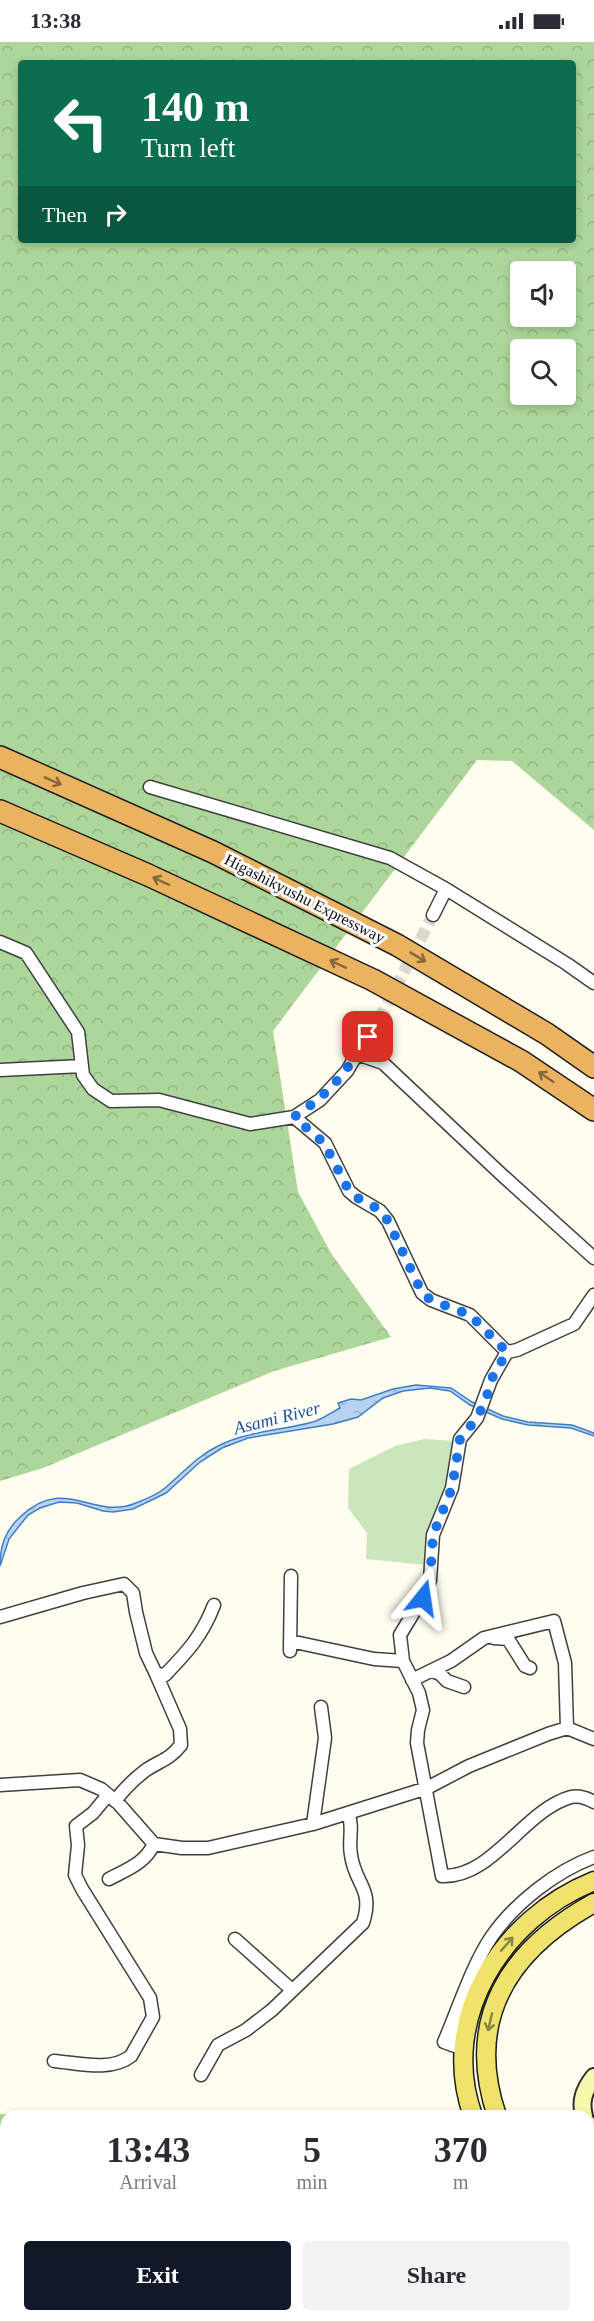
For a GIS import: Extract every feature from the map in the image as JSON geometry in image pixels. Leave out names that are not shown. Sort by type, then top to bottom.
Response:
[{"type":"highway","name":"Higashikyushu Expressway","points":[[0,757],[213,852],[398,945],[547,1034],[594,1067]]},
{"type":"highway","points":[[0,811],[148,874],[373,980],[521,1061],[594,1110]]},
{"type":"main road","points":[[472,2110],[463,2063],[468,2015],[476,1992],[504,1947],[522,1928],[561,1897],[594,1881]]},
{"type":"main road","points":[[496,2110],[488,2080],[486,2059],[487,2038],[497,1999],[506,1981],[533,1947],[552,1929],[594,1903]]},
{"type":"street","points":[[150,787],[390,858],[446,889],[594,983]]},
{"type":"street","points":[[433,915],[446,889]]},
{"type":"street","points":[[0,942],[26,953],[78,1032],[83,1075],[93,1089],[111,1101],[159,1100],[250,1124],[294,1117],[320,1100],[346,1071],[379,1020]]},
{"type":"street","points":[[357,1054],[383,1063],[594,1258]]},
{"type":"street","points":[[0,1070],[82,1066]]},
{"type":"street","points":[[294,1117],[324,1143],[349,1191],[380,1210],[388,1221],[422,1293],[431,1300],[470,1315],[507,1352]]},
{"type":"street","points":[[594,1295],[574,1324],[517,1350],[507,1352],[491,1380],[486,1400],[477,1418],[460,1439],[452,1488],[433,1535],[430,1580],[423,1598],[400,1635],[403,1661],[419,1693],[423,1710],[417,1743],[442,1876],[453,1877],[476,1868],[548,1809],[572,1797],[584,1797],[594,1802]]},
{"type":"street","points":[[291,1576],[290,1646],[374,1659],[403,1661]]},
{"type":"street","points":[[0,1617],[82,1593],[124,1584],[134,1593],[146,1653],[180,1729],[181,1745],[172,1756],[147,1770],[76,1826],[78,1845],[75,1875],[150,1998],[153,2017],[131,2056],[125,2061],[106,2065],[54,2061]]},
{"type":"street","points":[[156,1674],[165,1674],[192,1646],[206,1627],[214,1605]]},
{"type":"street","points":[[412,1680],[432,1671],[484,1638],[554,1621],[565,1663],[567,1728]]},
{"type":"street","points":[[484,1638],[508,1639],[525,1666],[530,1668]]},
{"type":"street","points":[[432,1671],[440,1674],[447,1681],[464,1687]]},
{"type":"street","points":[[313,1824],[325,1738],[321,1707]]},
{"type":"street","points":[[0,1785],[80,1780],[101,1789],[112,1798],[154,1844],[182,1848],[208,1848],[313,1824],[427,1788],[498,1753],[567,1728],[594,1739]]},
{"type":"street","points":[[201,2075],[218,2045],[246,2030],[363,1923],[368,1908],[366,1892],[352,1861],[349,1846],[352,1824],[348,1813]]},
{"type":"street","points":[[109,1879],[136,1865],[148,1855],[154,1844]]},
{"type":"street","points":[[454,2019],[491,1937],[513,1911],[579,1863],[594,1857]]},
{"type":"street","points":[[235,1939],[292,1990]]},
{"type":"street","points":[[583,2110],[583,2096],[594,2077]]},
{"type":"green space","points":[[0,42],[594,42],[594,830],[512,761],[477,760],[273,1031],[298,1192],[331,1253],[391,1337],[274,1371],[43,1468],[0,1481]]},
{"type":"green space","points":[[425,1439],[454,1441],[447,1492],[426,1565],[366,1559],[367,1533],[348,1508],[349,1469],[395,1446]]},
{"type":"water","points":[[416,1385],[451,1388],[472,1402],[503,1416],[528,1422],[572,1425],[594,1433],[594,1436],[571,1428],[528,1425],[502,1419],[470,1405],[450,1391],[430,1388],[403,1391],[383,1398],[358,1417],[333,1424],[248,1438],[222,1448],[200,1462],[166,1493],[133,1509],[113,1512],[77,1503],[59,1502],[40,1508],[28,1515],[9,1539],[0,1566],[2,1545],[7,1533],[20,1517],[36,1505],[51,1499],[65,1498],[106,1507],[121,1507],[136,1503],[158,1493],[190,1465],[218,1446],[242,1437],[316,1421],[340,1408],[338,1403],[351,1399],[361,1400],[393,1389]]},
{"type":"tunnel","points":[[379,1020],[433,915]]},
{"type":"route","points":[[368,1037],[346,1071],[320,1100],[294,1117],[324,1143],[349,1191],[380,1210],[388,1221],[415,1283],[422,1293],[431,1300],[470,1315],[507,1352],[491,1380],[486,1400],[477,1418],[460,1439],[452,1488],[433,1535],[430,1580],[423,1598]]},
{"type":"water label","name":"Asami River","points":[[277,1418]]}]
